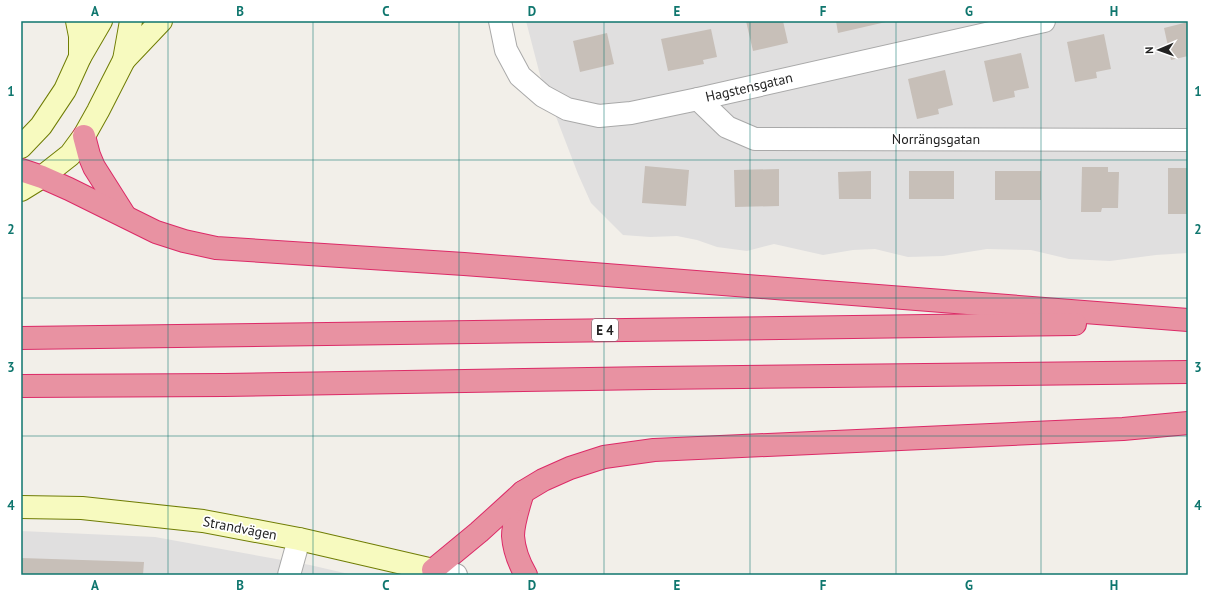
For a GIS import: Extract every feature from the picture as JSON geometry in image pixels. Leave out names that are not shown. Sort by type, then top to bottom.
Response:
[{"type":"highway","points":[[84,136],[94,167],[124,216]]},
{"type":"highway","points":[[21,170],[42,177],[156,232],[184,241],[216,248],[464,264],[1188,321]]},
{"type":"highway","name":"E 4","points":[[21,338],[1188,321]]},
{"type":"highway","points":[[21,386],[216,385],[629,378],[1188,372]]},
{"type":"highway","points":[[433,570],[480,532],[523,492],[543,480],[570,468],[604,457],[654,450],[1123,429],[1188,423]]},
{"type":"highway","points":[[523,492],[513,535],[516,552],[526,575]]},
{"type":"main road","points":[[77,21],[80,36],[80,57]]},
{"type":"main road","points":[[21,147],[41,126],[65,90],[80,57],[101,21]]},
{"type":"main road","points":[[124,60],[130,21]]},
{"type":"main road","points":[[21,190],[42,177],[70,155],[84,136],[124,60],[161,21]]},
{"type":"main road","name":"Strandvägen","points":[[21,507],[82,508],[203,521],[298,539],[433,570]]},
{"type":"street","name":"Hagstensgatan","points":[[500,21],[506,50],[520,76],[543,96],[567,109],[599,116],[631,113],[698,99],[1044,21]]},
{"type":"street","name":"Norrängsgatan","points":[[698,99],[727,127],[755,139],[1188,140]]},
{"type":"street","points":[[289,575],[298,539]]},
{"type":"street","name":"Strandvägen","points":[[433,570],[456,575]]},
{"type":"shaded area","points":[[526,21],[1188,21],[1188,253],[1156,255],[1110,261],[1069,259],[1031,250],[987,249],[943,256],[908,257],[875,249],[853,250],[823,255],[774,244],[747,251],[717,247],[697,240],[677,236],[650,237],[623,235],[591,203],[578,174],[540,75]]},
{"type":"shaded area","points":[[21,531],[155,537],[310,565],[353,575],[21,575]]},
{"type":"building","points":[[746,21],[783,21],[788,43],[753,51]]},
{"type":"building","points":[[836,21],[886,21],[886,22],[838,33]]},
{"type":"building","points":[[1188,22],[1188,56],[1171,60],[1164,28]]},
{"type":"building","points":[[711,29],[717,57],[703,60],[704,64],[668,71],[661,39]]},
{"type":"building","points":[[607,33],[614,64],[580,72],[573,41]]},
{"type":"building","points":[[1104,34],[1111,69],[1096,72],[1097,78],[1075,82],[1067,42]]},
{"type":"building","points":[[1021,53],[1029,88],[1014,91],[1015,97],[993,102],[984,61]]},
{"type":"building","points":[[945,70],[953,105],[938,109],[939,114],[917,119],[908,79]]},
{"type":"building","points":[[645,166],[689,170],[686,206],[642,203]]},
{"type":"building","points":[[1082,167],[1108,167],[1108,172],[1119,172],[1118,208],[1102,208],[1101,212],[1081,212]]},
{"type":"building","points":[[1168,168],[1188,168],[1188,214],[1168,214]]},
{"type":"building","points":[[779,169],[779,206],[735,207],[734,170]]},
{"type":"building","points":[[871,171],[871,199],[839,199],[838,172]]},
{"type":"building","points":[[909,171],[954,171],[954,199],[909,199]]},
{"type":"building","points":[[995,171],[1041,171],[1041,200],[995,200]]},
{"type":"building","points":[[21,558],[144,562],[143,575],[21,575]]}]
